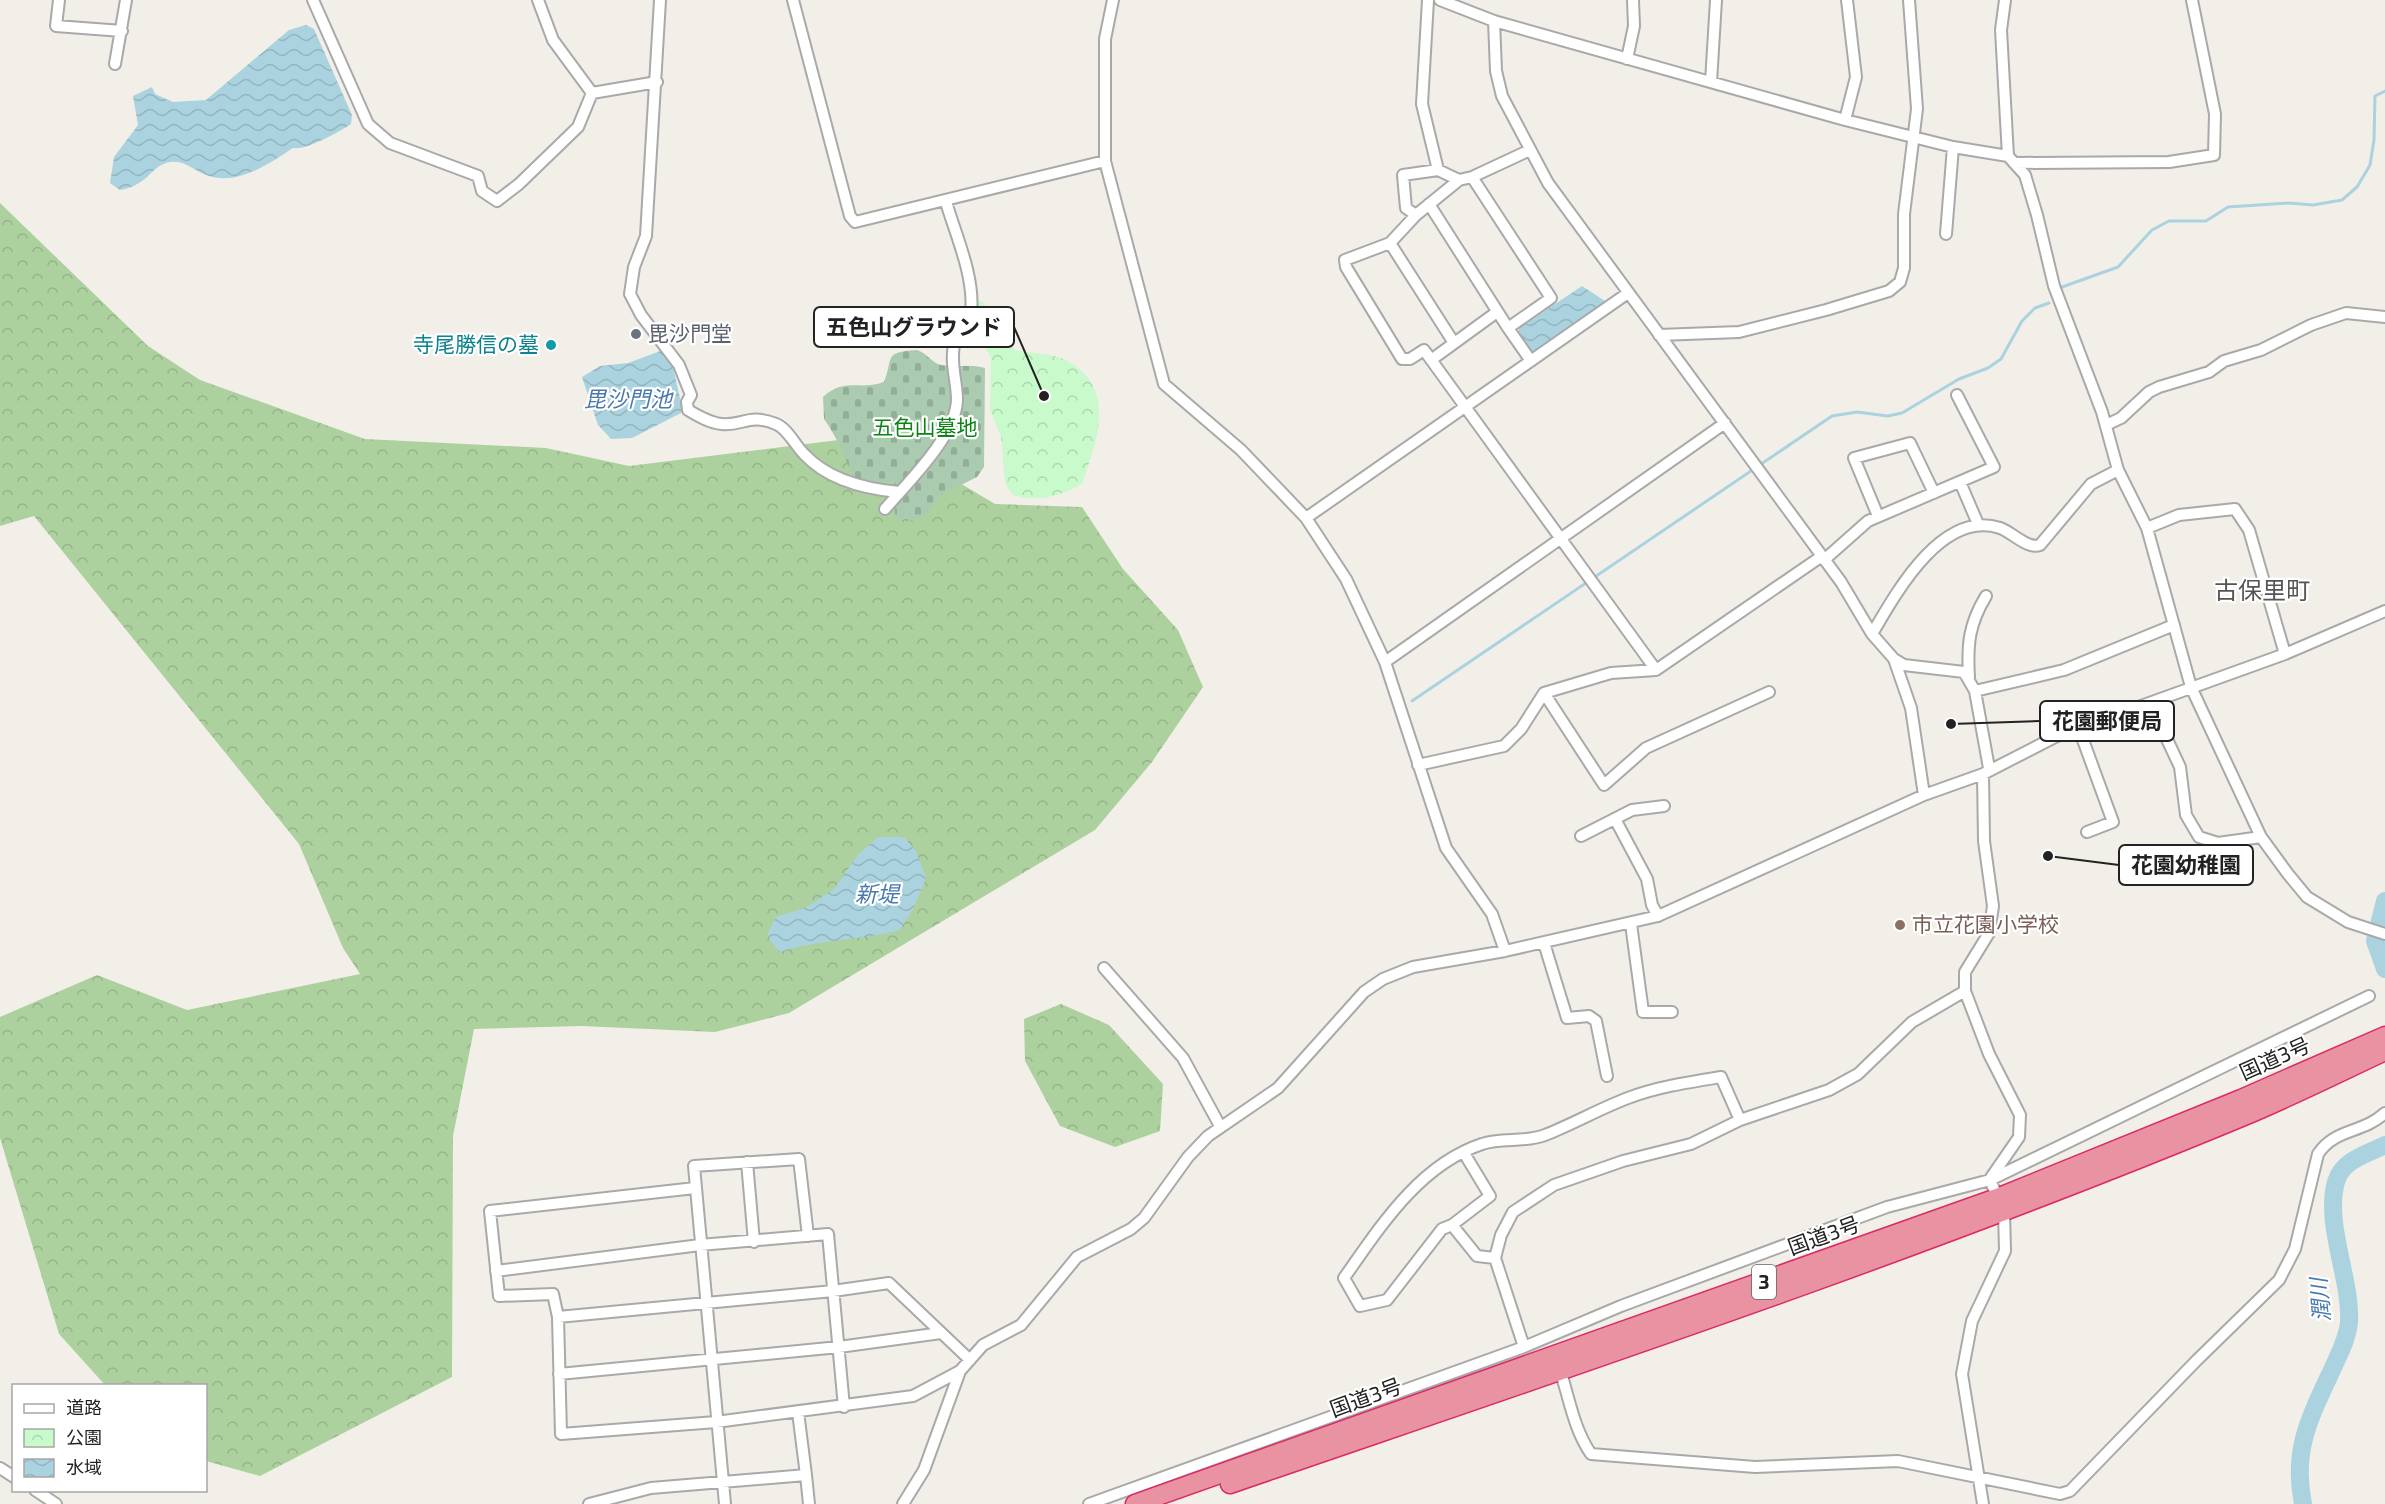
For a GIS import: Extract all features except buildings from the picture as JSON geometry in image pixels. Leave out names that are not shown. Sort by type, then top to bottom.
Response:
[{"type":"highway","name":"国道3号","points":[[2001,1204],[2385,1036]]},
{"type":"highway","name":"国道3号","points":[[1172,1504],[2247,1115],[2385,1051]]},
{"type":"highway","name":"国道3号","points":[[1135,1504],[1558,1363]]},
{"type":"street","points":[[59,0],[56,26],[122,31]]},
{"type":"street","points":[[116,64],[126,0]]},
{"type":"street","points":[[313,0],[368,124],[390,144],[478,176],[482,191],[497,201],[519,184],[578,127],[592,93]]},
{"type":"street","points":[[538,0],[553,40],[592,93]]},
{"type":"street","points":[[660,0],[657,82],[650,151],[646,236],[634,267],[630,294],[641,315],[679,366],[691,395],[687,402],[688,410],[723,424],[760,418],[779,425],[815,465],[852,484],[875,490],[899,492]]},
{"type":"street","points":[[793,0],[850,216],[855,222],[946,202],[1105,161]]},
{"type":"street","points":[[1113,0],[1105,39],[1105,161],[1164,384],[1241,450],[1306,518],[1346,579],[1386,662],[1446,848],[1492,914],[1505,951]]},
{"type":"street","points":[[1428,0],[1422,104],[1438,170]]},
{"type":"street","points":[[1440,0],[1494,21],[1845,120],[2011,160],[2169,162],[2214,155],[2215,114],[2192,0]]},
{"type":"street","points":[[1628,59],[1634,26],[1633,0]]},
{"type":"street","points":[[1711,82],[1716,0]]},
{"type":"street","points":[[1845,120],[1856,77],[1847,0]]},
{"type":"street","points":[[1659,335],[1739,332],[1889,291],[1900,282],[1904,268],[1904,214],[1917,109],[1909,0]]},
{"type":"street","points":[[2005,0],[2001,30],[2011,160],[2025,175],[2054,286],[2106,425],[2118,470],[2147,528],[2191,687],[2260,837],[2307,897],[2348,922],[2385,934]]},
{"type":"street","points":[[1494,21],[1496,71],[1502,96],[1548,183],[1823,558],[1872,634],[1894,659],[1904,665],[1964,672],[1969,677]]},
{"type":"street","points":[[592,93],[657,82]]},
{"type":"street","points":[[1946,234],[1953,147]]},
{"type":"street","points":[[1530,150],[1472,177],[1460,180],[1416,215],[1390,243],[1345,260],[1346,267],[1402,359],[1410,359],[1424,350],[1656,670]]},
{"type":"street","points":[[1416,215],[1406,208],[1403,175],[1438,170],[1460,180]]},
{"type":"street","points":[[1472,177],[1551,298],[1508,328]]},
{"type":"street","points":[[885,509],[947,431],[955,415],[957,398],[952,361],[954,342],[971,315],[969,279],[946,202]]},
{"type":"street","points":[[1429,204],[1497,312],[1531,361]]},
{"type":"street","points":[[1390,243],[1454,343]]},
{"type":"street","points":[[1306,518],[1628,293]]},
{"type":"street","points":[[1431,360],[1497,312]]},
{"type":"street","points":[[2106,425],[2121,418],[2149,392],[2159,387],[2209,372],[2224,361],[2261,350],[2311,325],[2346,313],[2385,317]]},
{"type":"street","points":[[1418,765],[1504,746],[1521,729],[1544,693],[1611,673],[1656,670],[1823,558],[1868,521],[1994,467],[1957,395]]},
{"type":"street","points":[[1386,662],[1725,423]]},
{"type":"street","points":[[1878,516],[1854,458],[1910,443],[1934,493]]},
{"type":"street","points":[[1872,634],[1913,571],[1941,541],[1962,528],[1978,524],[2008,531],[2030,545],[2040,546],[2091,484],[2118,470]]},
{"type":"street","points":[[1959,482],[1978,524]]},
{"type":"street","points":[[2147,528],[2179,515],[2235,509],[2240,513],[2249,530],[2285,654]]},
{"type":"street","points":[[1986,596],[1972,618],[1967,652],[1969,677],[1975,691],[1986,771],[1984,841],[1993,906],[1989,933],[1965,972],[1965,991],[1989,1054],[2020,1115],[2019,1137],[1989,1180]]},
{"type":"street","points":[[903,1504],[924,1470],[960,1371],[969,1360],[983,1345],[1021,1325],[1077,1257],[1131,1230],[1144,1218],[1188,1157],[1220,1126],[1243,1114],[1278,1088],[1364,992],[1383,979],[1413,967],[1544,943],[1658,916],[1924,795],[1986,771],[2079,729],[2285,654],[2385,611]]},
{"type":"street","points":[[1975,691],[2064,669],[2174,625]]},
{"type":"street","points":[[1894,659],[1911,708],[1924,795]]},
{"type":"street","points":[[1544,693],[1604,785],[1646,748],[1769,692]]},
{"type":"street","points":[[2150,703],[2180,766],[2186,815],[2199,837],[2218,843],[2260,837]]},
{"type":"street","points":[[2079,729],[2113,822],[2087,832]]},
{"type":"street","points":[[1581,836],[1632,810],[1664,806]]},
{"type":"street","points":[[1616,819],[1647,879],[1652,904],[1658,916]]},
{"type":"street","points":[[1631,924],[1643,1012],[1672,1011]]},
{"type":"street","points":[[1544,943],[1567,1018],[1589,1016],[1596,1021],[1607,1076]]},
{"type":"street","points":[[1104,968],[1183,1058],[1220,1126]]},
{"type":"street","points":[[1524,1347],[1495,1258],[1501,1235],[1513,1212],[1554,1185],[1623,1161],[1691,1144],[1740,1120],[1829,1090],[1858,1074],[1912,1022],[1965,991]]},
{"type":"street","points":[[1089,1504],[1524,1347],[1621,1306],[1887,1207],[1989,1180],[2369,996]]},
{"type":"street","points":[[1464,1153],[1490,1196],[1452,1226],[1442,1230],[1387,1300],[1360,1306],[1344,1278],[1401,1201],[1434,1170],[1464,1153],[1482,1143],[1541,1137],[1629,1098],[1673,1085],[1721,1077],[1740,1120]]},
{"type":"street","points":[[1545,1339],[1558,1363],[1566,1394],[1584,1444],[1591,1454],[1755,1467],[1898,1461],[2060,1494],[2070,1491],[2197,1359],[2279,1280],[2295,1249],[2318,1154],[2326,1142],[2342,1134],[2367,1127],[2385,1113]]},
{"type":"street","points":[[725,1504],[694,1166],[800,1159],[808,1236]]},
{"type":"street","points":[[747,1162],[754,1242]]},
{"type":"street","points":[[1983,1504],[1962,1374],[1972,1321],[2005,1251],[2001,1204],[1989,1180]]},
{"type":"street","points":[[695,1188],[490,1211],[499,1296],[553,1294],[558,1317],[561,1434],[716,1422],[914,1396],[960,1371]]},
{"type":"street","points":[[1452,1226],[1477,1256],[1495,1258]]},
{"type":"street","points":[[496,1271],[700,1245],[828,1234],[844,1407]]},
{"type":"street","points":[[558,1317],[834,1292],[889,1283],[969,1360]]},
{"type":"street","points":[[559,1374],[840,1347],[941,1333]]},
{"type":"street","points":[[798,1412],[809,1504]]},
{"type":"street","points":[[589,1504],[651,1488],[806,1475]]},
{"type":"street","points":[[37,1492],[56,1504]]},
{"type":"green space","points":[[0,203],[148,346],[200,380],[365,439],[546,448],[629,466],[879,435],[995,504],[1082,507],[1123,569],[1178,630],[1203,687],[1152,762],[1095,830],[789,1013],[715,1032],[581,1026],[474,1029],[453,1136],[452,1377],[260,1476],[207,1461],[207,1384],[104,1384],[59,1334],[0,1138],[0,1017],[97,975],[187,1010],[360,974],[343,948],[299,844],[34,516],[0,526]]},
{"type":"green space","points":[[970,297],[983,302],[1015,350],[1065,360],[1082,371],[1092,384],[1098,399],[1099,416],[1093,450],[1082,484],[1048,497],[1031,498],[1012,495],[1005,482],[1001,437],[990,410],[991,357],[980,341],[954,342],[971,315]]},
{"type":"green space","name":"五色山墓地","points":[[917,350],[941,365],[985,368],[984,467],[977,477],[939,496],[932,508],[922,517],[909,521],[895,517],[894,481],[863,484],[853,479],[833,432],[824,419],[823,397],[838,387],[884,382],[894,355],[898,352]]},
{"type":"green space","points":[[1061,1004],[1109,1025],[1163,1084],[1160,1131],[1115,1147],[1060,1126],[1025,1061],[1024,1019]]},
{"type":"water","points":[[306,25],[314,29],[352,115],[351,124],[313,144],[293,148],[262,167],[239,176],[215,178],[184,164],[170,162],[158,167],[129,188],[120,190],[110,183],[114,157],[138,125],[133,96],[152,87],[155,94],[173,102],[206,100],[289,30]]},
{"type":"water","points":[[1582,286],[1608,303],[1534,355],[1519,332],[1519,328]]},
{"type":"water","name":"毘沙門池","points":[[663,350],[673,367],[683,412],[632,438],[611,439],[598,425],[582,377],[600,366],[628,363]]},
{"type":"water","name":"新堤","points":[[878,837],[904,837],[916,851],[926,878],[914,907],[900,930],[779,952],[767,935],[776,917],[807,907],[834,889],[858,855]]},
{"type":"waterway","points":[[2062,287],[2118,267],[2152,230],[2169,221],[2206,221],[2228,207],[2289,203],[2313,205],[2342,200],[2357,187],[2370,165],[2374,140],[2375,96],[2385,91]]},
{"type":"waterway","points":[[1412,701],[1832,416],[1857,412],[1888,416],[1902,413],[1959,379],[1988,368],[2001,359],[2022,321],[2035,308],[2049,303]]},
{"type":"waterway","name":"潤川","points":[[2385,901],[2375,941],[2385,969]]},
{"type":"waterway","name":"潤川","points":[[2303,1504],[2300,1467],[2305,1434],[2342,1347],[2349,1323],[2347,1289],[2333,1216],[2336,1182],[2339,1174],[2349,1163],[2385,1145]]},
{"type":"place","name":"毘沙門堂","points":[[636,334]]},
{"type":"place","name":"寺尾勝信の墓","points":[[551,345]]},
{"type":"place","name":"五色山グラウンド","points":[[1044,396]]},
{"type":"place","name":"花園郵便局","points":[[1951,724]]},
{"type":"place","name":"花園幼稚園","points":[[2048,856]]},
{"type":"place","name":"市立花園小学校","points":[[1900,925]]},
{"type":"district","name":"古保里町","points":[[2262,591]]}]
